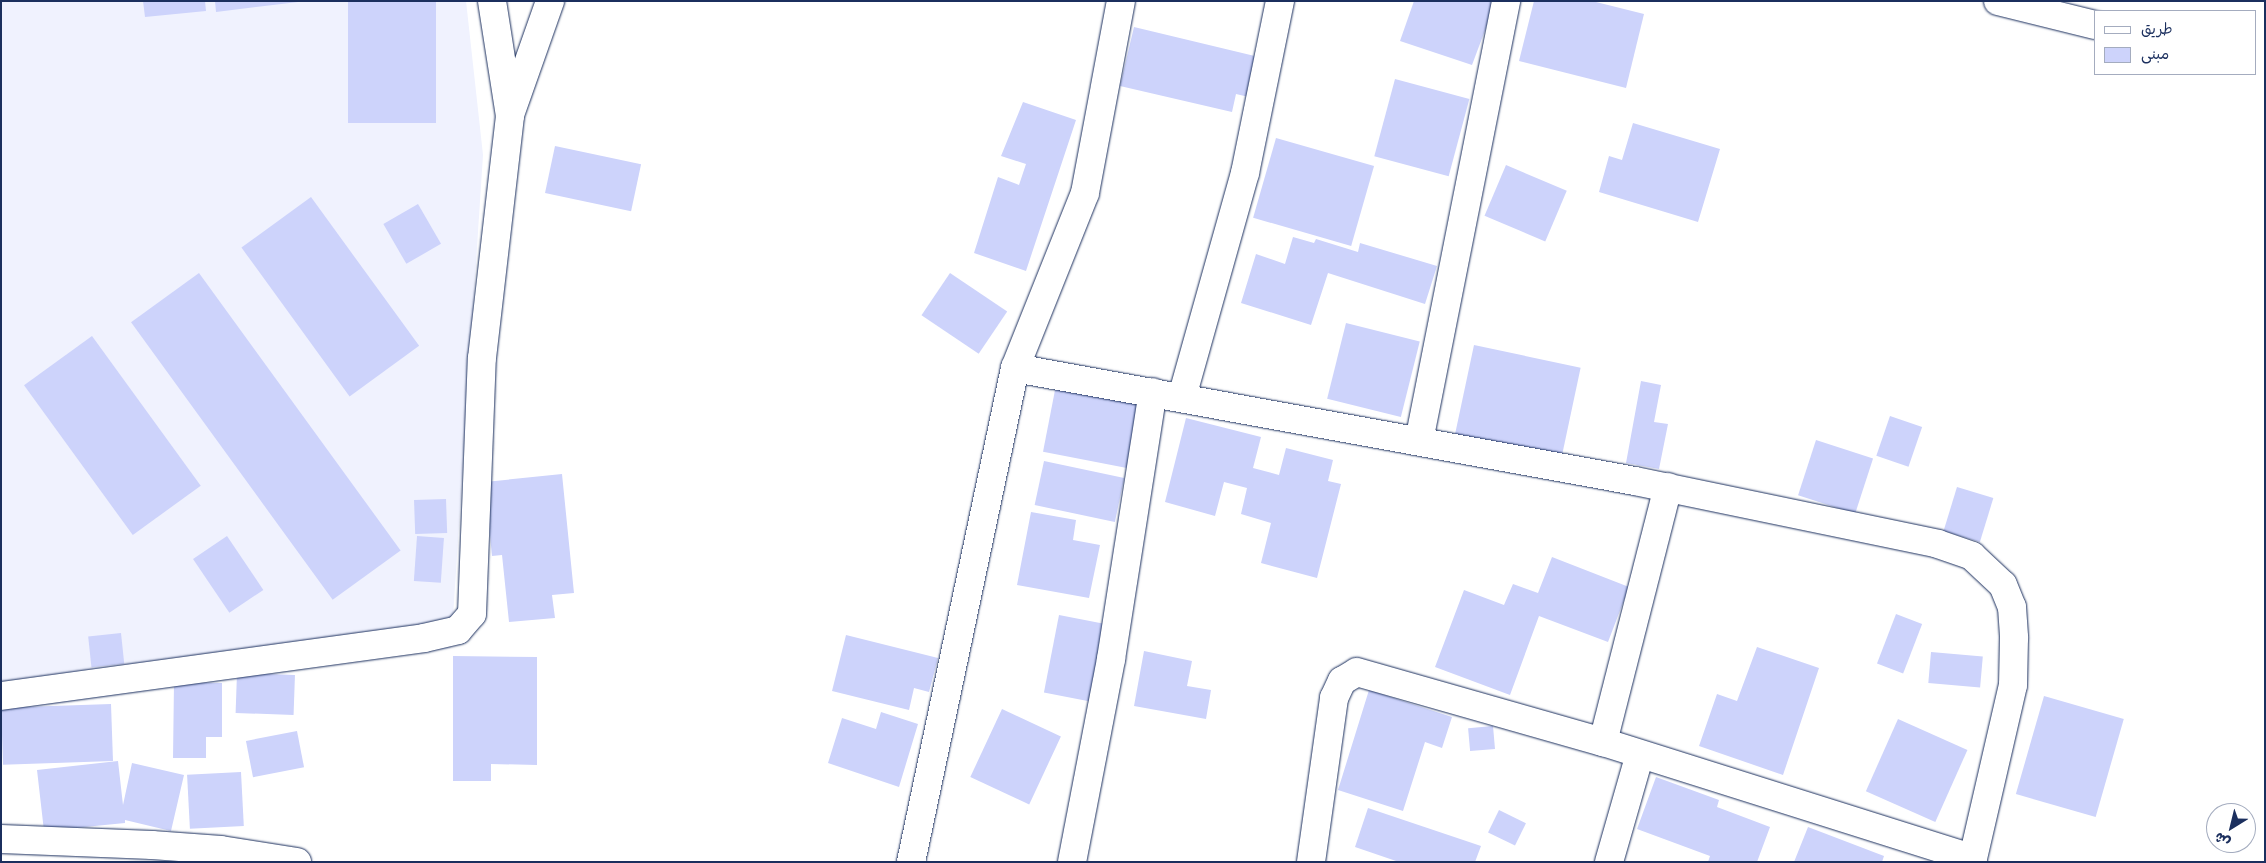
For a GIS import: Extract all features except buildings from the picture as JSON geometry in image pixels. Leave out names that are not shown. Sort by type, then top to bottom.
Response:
[{"type":"street","points":[[492,1],[510,116]]},
{"type":"street","points":[[1,696],[424,638],[458,630],[472,614],[482,358],[510,116],[550,1]]},
{"type":"street","points":[[911,862],[1015,368],[1085,193],[1122,1]]},
{"type":"street","points":[[1182,397],[1245,173],[1280,1]]},
{"type":"street","points":[[1419,441],[1506,1]]},
{"type":"street","points":[[1998,1],[2094,25]]},
{"type":"street","points":[[1015,368],[1182,397],[1668,488],[1938,544],[1972,556],[2003,585],[2012,614],[2013,685],[1973,860],[1603,742],[1356,672],[1350,674],[1337,689],[1334,698],[1311,862]]},
{"type":"street","points":[[1072,862],[1111,659],[1153,392]]},
{"type":"street","points":[[1603,742],[1668,488]]},
{"type":"street","points":[[1609,862],[1640,754]]},
{"type":"street","points":[[1,839],[152,845],[221,850],[298,862]]},
{"type":"shaded area","points":[[1,1],[466,1],[483,155],[451,648],[1,711]]}]
